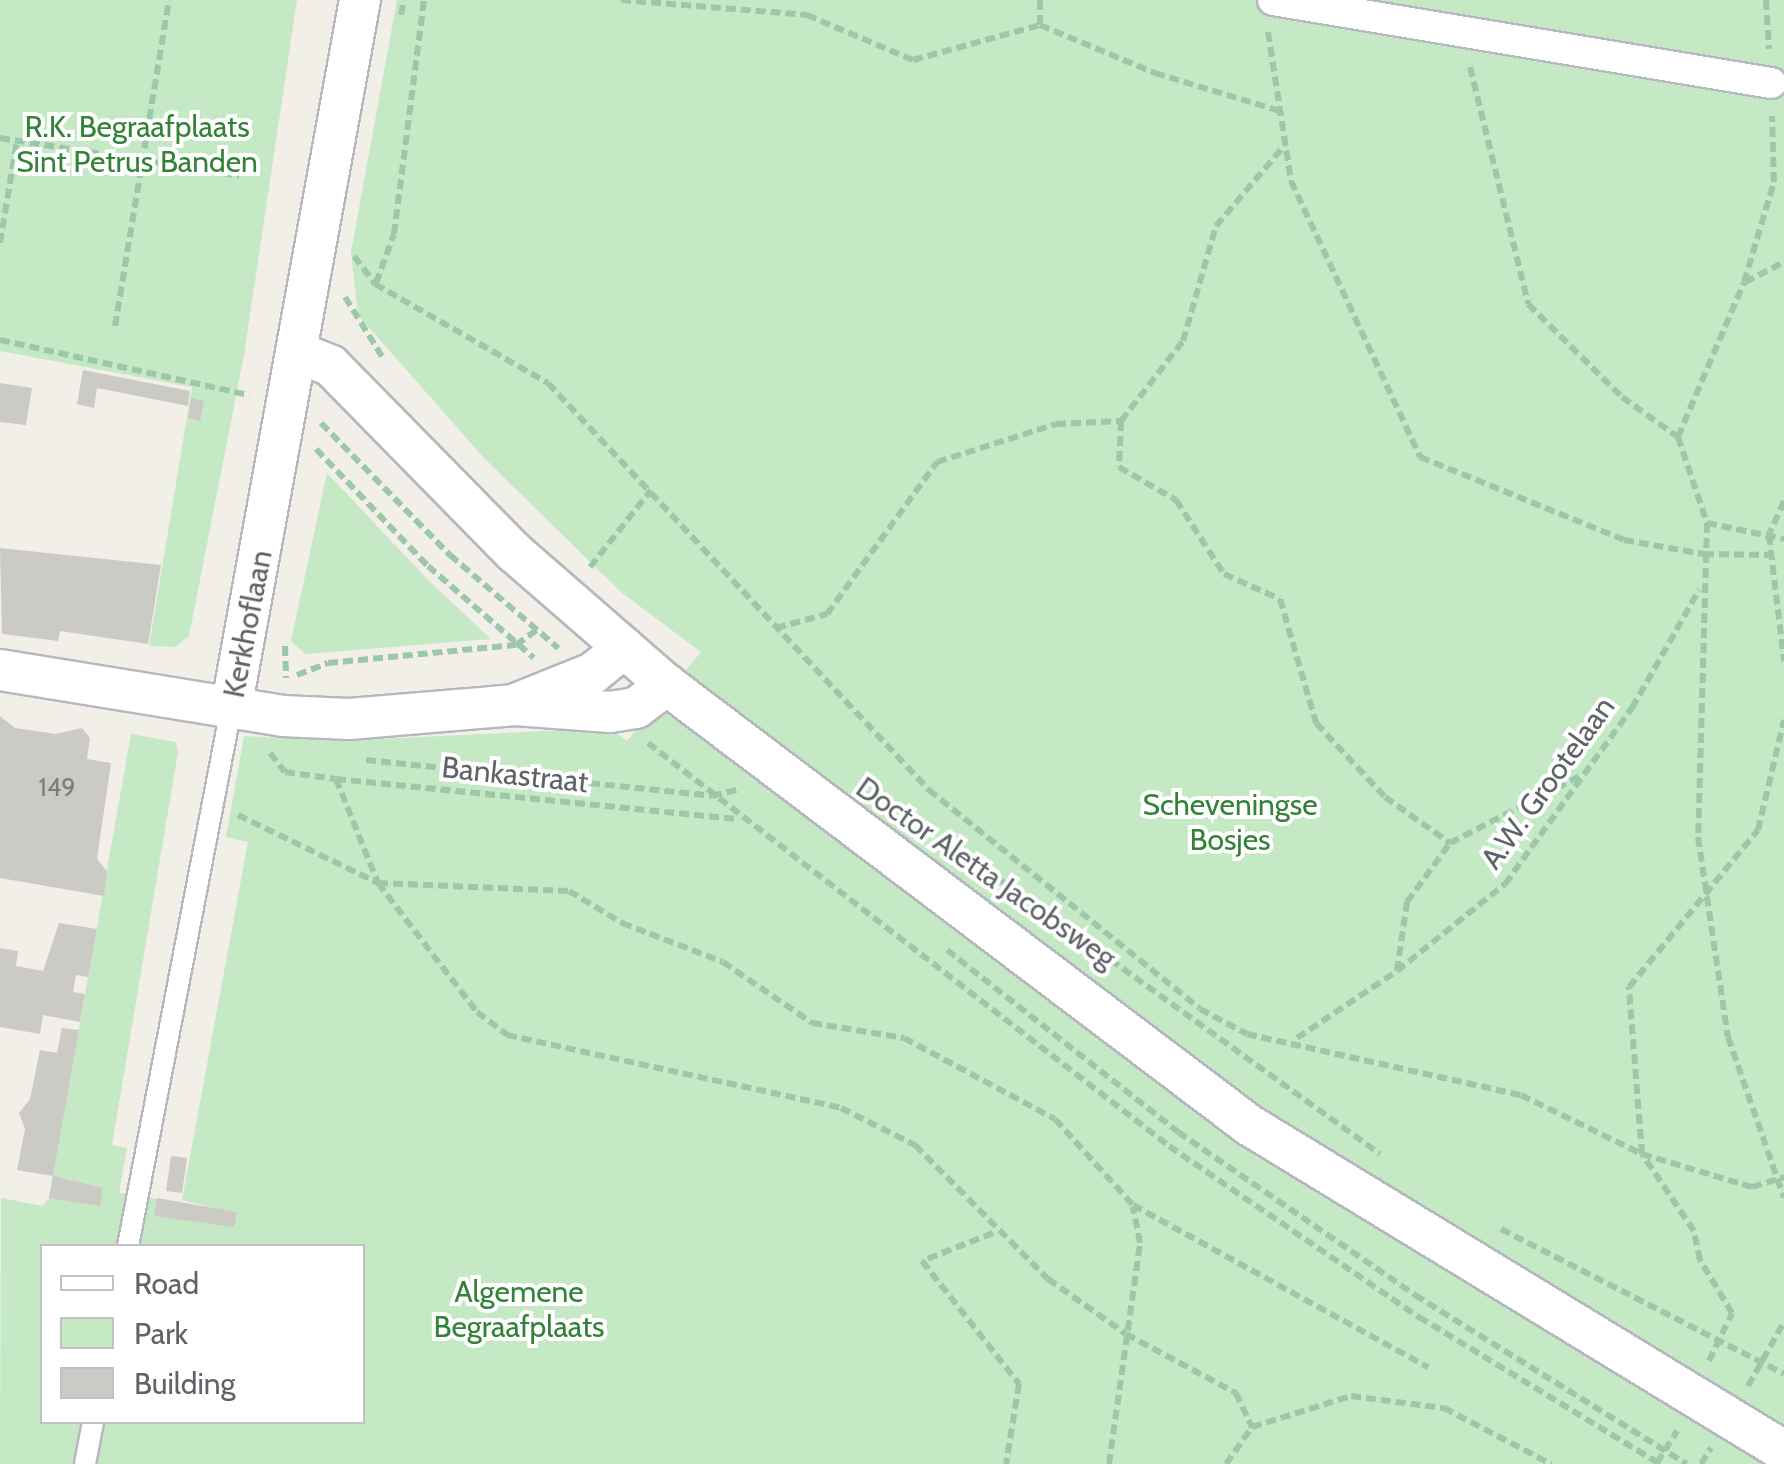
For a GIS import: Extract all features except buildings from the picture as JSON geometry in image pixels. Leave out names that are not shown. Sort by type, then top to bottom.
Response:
[{"type":"street","name":"Kerkhoflaan","points":[[232,704],[302,354],[311,277],[360,0]]},
{"type":"street","points":[[1269,9],[1461,31],[1771,83]]},
{"type":"street","name":"Doctor Aletta Jacobsweg","points":[[302,354],[331,366],[582,577],[624,648],[667,685],[1250,1124],[1784,1450]]},
{"type":"street","name":"Bankastraat","points":[[515,705],[570,683],[624,648]]},
{"type":"street","name":"Bankastraat","points":[[0,670],[349,719],[515,705],[610,712],[636,708],[667,685]]},
{"type":"lane","name":"Kerkhoflaan","points":[[128,1244],[232,704]]},
{"type":"lane","points":[[85,1464],[93,1424]]},
{"type":"path","points":[[115,326],[170,0]]},
{"type":"path","points":[[375,284],[394,234],[424,0]]},
{"type":"path","points":[[621,0],[807,15],[913,60],[1040,25],[1155,73],[1280,111]]},
{"type":"path","points":[[1040,0],[1040,25]]},
{"type":"path","points":[[1678,437],[1744,282],[1774,182],[1766,0]]},
{"type":"path","points":[[1269,9],[1292,181],[1420,456],[1624,540],[1704,554],[1771,555]]},
{"type":"path","points":[[1461,31],[1528,304],[1622,397],[1678,437],[1707,523],[1700,589],[1698,837],[1728,1037],[1784,1198]]},
{"type":"path","points":[[0,138],[239,176]]},
{"type":"path","points":[[0,243],[18,140]]},
{"type":"path","points":[[1286,144],[1216,226],[1183,340],[1120,421],[1120,466],[1176,500],[1224,574],[1280,598],[1316,722],[1385,798],[1450,843]]},
{"type":"path","points":[[321,218],[375,284],[548,383],[929,790],[1184,996],[1247,1034],[1295,1038],[1521,1095],[1642,1154],[1752,1186],[1780,1178]]},
{"type":"path","points":[[1744,282],[1784,262]]},
{"type":"path","points":[[311,277],[340,288],[390,368]]},
{"type":"path","points":[[0,340],[227,388],[288,417],[428,566],[516,645],[570,683]]},
{"type":"path","points":[[776,628],[827,614],[937,462],[1056,424],[1120,421]]},
{"type":"path","points":[[286,680],[328,663],[516,645],[582,577],[651,490]]},
{"type":"path","points":[[1784,501],[1769,534],[1784,661]]},
{"type":"path","points":[[1707,523],[1784,538]]},
{"type":"path","name":"A.W. Grootelaan","points":[[1295,1038],[1398,972],[1506,884],[1632,708],[1700,589]]},
{"type":"path","points":[[232,704],[277,746]]},
{"type":"path","points":[[232,704],[285,772],[737,819]]},
{"type":"path","points":[[610,712],[737,819],[1168,1146],[1433,1326],[1658,1464],[1696,1397],[1717,1336],[1732,1314],[1700,1260],[1694,1231],[1642,1154],[1630,987],[1708,898],[1758,830],[1784,720]]},
{"type":"path","name":"Bankastraat","points":[[355,759],[712,796]]},
{"type":"path","points":[[712,796],[741,789],[767,760]]},
{"type":"path","points":[[1398,972],[1407,902],[1450,843],[1582,775]]},
{"type":"path","points":[[336,780],[378,883],[477,1012],[508,1035],[840,1108],[916,1145],[994,1232],[1126,1334],[1236,1393],[1252,1427]]},
{"type":"path","points":[[247,816],[378,883],[569,892],[622,923],[722,962],[812,1024],[904,1038],[1055,1118],[1133,1205],[1428,1367]]},
{"type":"path","name":"Doctor Aletta Jacobsweg","points":[[917,822],[1251,1068],[1397,1166]]},
{"type":"path","points":[[1110,1464],[1140,1243],[1133,1205]]},
{"type":"path","points":[[1496,1226],[1717,1336],[1784,1374]]},
{"type":"path","points":[[994,1232],[922,1262],[1019,1384],[1006,1464]]},
{"type":"path","points":[[1226,1464],[1252,1427],[1352,1396],[1444,1408],[1551,1464]]},
{"type":"green space","name":"R.K. Begraafplaats Sint Petrus Banden","points":[[0,0],[297,0],[244,355],[189,636],[175,647],[149,646],[192,387],[0,351]]},
{"type":"green space","name":"Scheveningse Bosjes","points":[[397,0],[1784,0],[1784,1464],[0,1464],[1,1198],[43,1206],[49,1198],[131,734],[176,742],[178,752],[112,1145],[127,1148],[119,1193],[222,1210],[182,1200],[248,842],[226,837],[244,736],[338,741],[609,728],[627,741],[701,652],[621,592],[484,458],[358,315],[351,252]]},
{"type":"green space","points":[[327,473],[429,581],[491,639],[305,654],[291,641]]},
{"type":"park label","name":"Algemene Begraafplaats","points":[[519,1309]]}]
